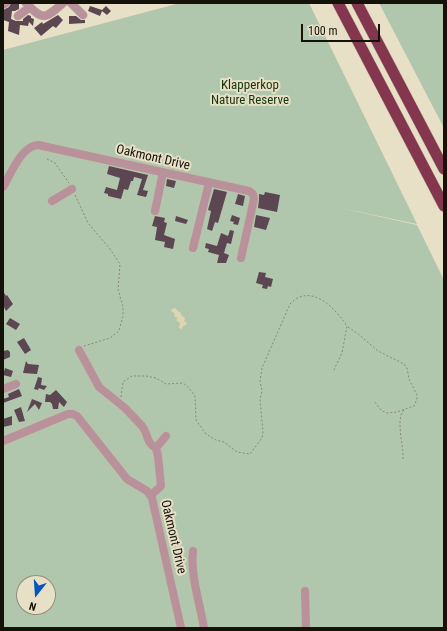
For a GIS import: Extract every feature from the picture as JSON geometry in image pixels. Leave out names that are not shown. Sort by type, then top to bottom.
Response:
[{"type":"highway","points":[[338,3],[444,206]]},
{"type":"highway","points":[[357,3],[444,169]]},
{"type":"street","points":[[18,16],[28,5],[38,15],[48,15],[63,3]]},
{"type":"street","points":[[71,3],[84,15]]},
{"type":"street","name":"Oakmont Drive","points":[[3,188],[23,153],[35,145],[42,145],[249,191],[254,196],[241,258]]},
{"type":"street","points":[[154,211],[163,172]]},
{"type":"street","points":[[194,248],[209,183]]},
{"type":"street","points":[[52,201],[72,189]]},
{"type":"street","points":[[79,350],[99,387],[125,408],[145,428],[148,442],[156,448],[161,486],[151,495]]},
{"type":"street","points":[[3,389],[16,384]]},
{"type":"street","name":"Oakmont Drive","points":[[3,441],[68,414],[74,414],[79,418],[127,478],[151,495],[154,501],[181,628]]},
{"type":"street","points":[[156,448],[166,436]]},
{"type":"street","points":[[193,550],[192,558],[204,628]]},
{"type":"street","points":[[304,590],[306,628]]},
{"type":"path","points":[[47,159],[55,163],[72,189],[88,223],[110,249],[120,264],[118,290],[123,307],[123,316],[119,331],[110,338],[83,346],[79,350]]},
{"type":"path","points":[[125,408],[121,398],[123,382],[132,376],[156,378],[166,384],[183,382],[195,396],[196,420],[206,434],[216,440],[224,442],[237,452],[250,454],[262,438],[263,432],[260,399],[262,390],[260,381],[262,368],[290,304],[296,298],[310,295],[331,306],[348,326],[378,351],[404,364],[407,368],[409,379],[417,395],[417,400],[414,406],[391,413],[382,411],[374,401]]},
{"type":"path","points":[[332,372],[342,353],[348,326]]},
{"type":"path","points":[[403,459],[404,453],[400,424],[401,415],[404,410]]},
{"type":"green space","name":"Klapperkop Nature Reserve","points":[[180,3],[309,3],[417,224],[336,207],[417,225],[444,280],[444,628],[3,628],[3,50]]},
{"type":"green space","points":[[379,3],[444,3],[444,128]]},
{"type":"sand","points":[[176,308],[177,311],[180,312],[185,318],[184,321],[187,323],[182,329],[179,328],[180,323],[176,320],[178,318],[175,317],[174,313],[171,311],[172,309]]},
{"type":"building","points":[[11,3],[19,3],[19,9],[12,11],[11,19],[23,21],[23,19],[28,15],[34,19],[33,26],[29,22],[28,26],[20,25],[19,35],[8,31],[9,22],[3,20],[3,10],[9,7]]},
{"type":"building","points":[[90,6],[102,10],[106,6],[111,11],[107,15],[102,11],[100,16],[88,11]]},
{"type":"building","points":[[58,15],[63,20],[56,28],[53,26],[41,36],[34,28],[42,22],[43,24]]},
{"type":"building","points":[[69,16],[76,16],[81,20],[85,20],[85,23],[69,24]]},
{"type":"building","points":[[109,166],[148,175],[143,190],[148,191],[146,197],[137,195],[142,179],[134,177],[128,190],[124,189],[121,199],[108,196],[108,194],[104,193],[106,187],[117,190],[120,178],[107,174]]},
{"type":"building","points":[[167,179],[176,181],[174,188],[166,186]]},
{"type":"building","points":[[214,189],[227,192],[218,223],[215,222],[212,231],[207,229],[211,211],[208,210]]},
{"type":"building","points":[[265,192],[280,195],[277,212],[258,208],[259,194],[264,195]]},
{"type":"building","points":[[238,194],[245,196],[243,206],[235,204]]},
{"type":"building","points":[[232,215],[240,218],[238,225],[233,224],[234,222],[230,221]]},
{"type":"building","points":[[256,215],[270,218],[266,230],[254,227]]},
{"type":"building","points":[[155,216],[165,218],[164,222],[167,223],[164,235],[175,239],[173,249],[164,247],[165,242],[155,240],[157,227],[152,226]]},
{"type":"building","points":[[176,216],[188,220],[186,224],[175,221]]},
{"type":"building","points":[[230,230],[234,231],[231,244],[227,243],[224,253],[229,255],[226,263],[217,263],[219,255],[208,252],[209,249],[205,248],[206,243],[217,246],[221,233],[228,236]]},
{"type":"building","points":[[259,272],[266,273],[265,277],[273,279],[271,287],[268,286],[267,289],[262,288],[263,285],[256,283]]},
{"type":"building","points":[[3,291],[13,304],[6,311],[3,305]]},
{"type":"building","points":[[10,318],[20,324],[16,330],[6,324]]},
{"type":"building","points":[[24,338],[31,350],[25,354],[17,342]]},
{"type":"building","points":[[8,350],[10,352],[10,357],[3,360],[3,351]]},
{"type":"building","points":[[26,361],[28,364],[39,365],[37,374],[23,373]]},
{"type":"building","points":[[5,368],[13,371],[11,377],[3,375]]},
{"type":"building","points":[[38,377],[42,378],[41,385],[47,386],[44,390],[39,388],[38,390],[34,389]]},
{"type":"building","points":[[19,389],[22,396],[3,403],[3,399],[9,397],[8,394]]},
{"type":"building","points":[[56,390],[67,402],[64,407],[59,402],[58,409],[53,409],[50,402],[45,402],[46,394],[50,395]]},
{"type":"building","points":[[32,399],[42,403],[39,410],[35,404],[27,412]]},
{"type":"building","points":[[21,407],[25,421],[19,422],[14,410]]},
{"type":"building","points":[[12,416],[12,425],[3,427],[3,419]]}]
